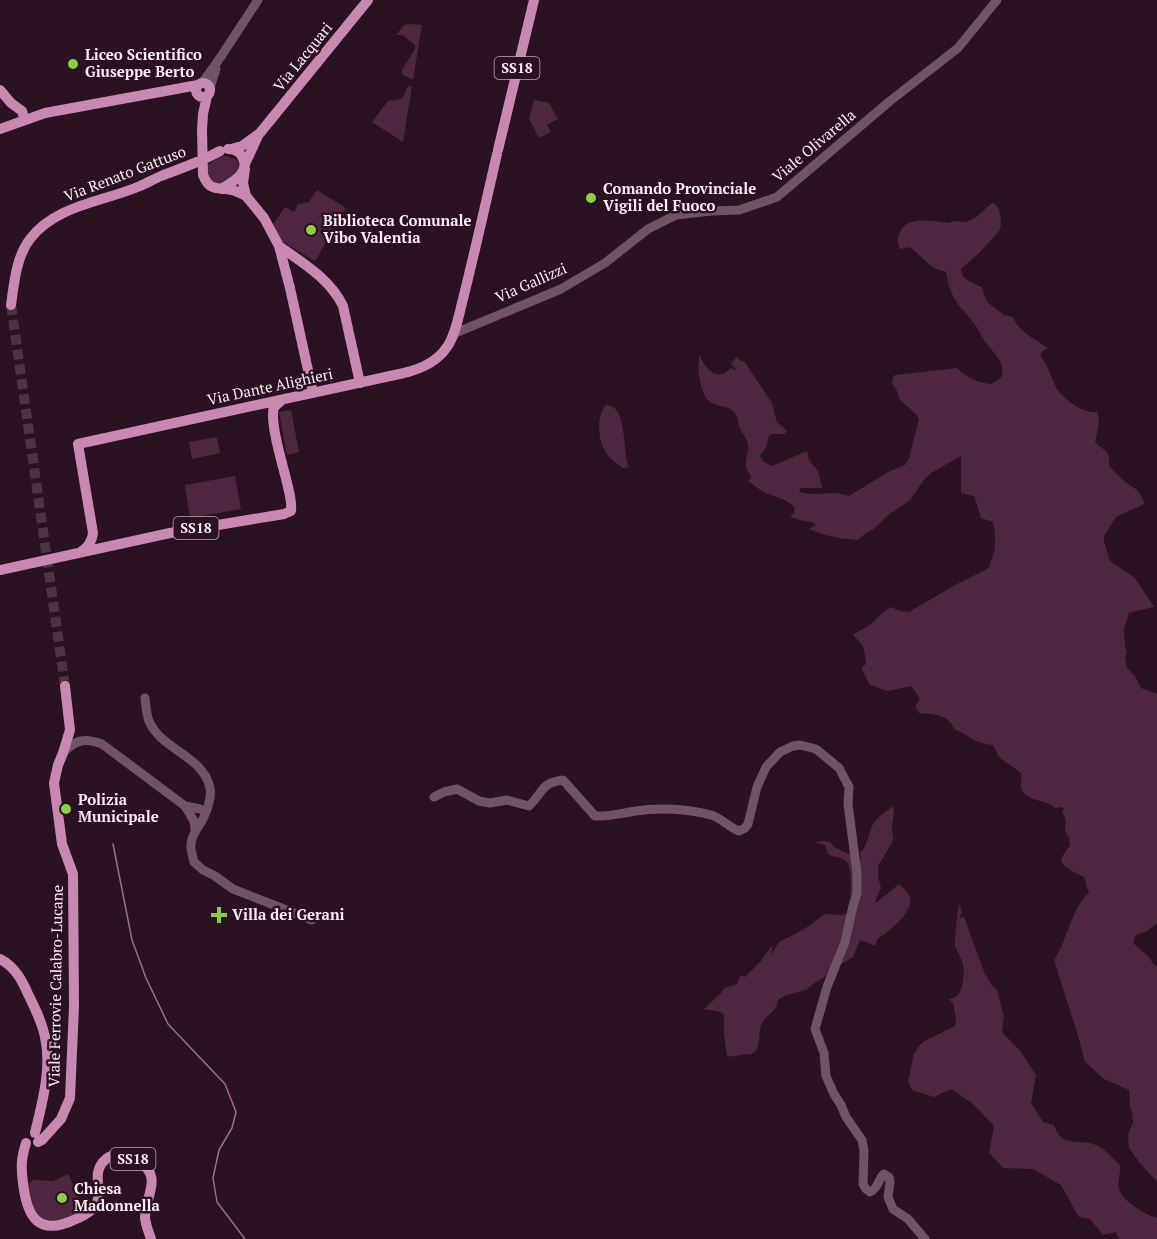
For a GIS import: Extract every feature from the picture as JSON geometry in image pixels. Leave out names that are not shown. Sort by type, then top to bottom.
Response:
[{"type":"main road","name":"Via Lacquari","points":[[226,150],[242,146],[260,133],[368,0]]},
{"type":"main road","name":"SS18","points":[[453,334],[534,0]]},
{"type":"main road","points":[[2,128],[43,114],[183,87],[202,90],[201,142],[202,170],[205,180],[212,187],[235,191],[246,196]]},
{"type":"main road","points":[[0,90],[15,107],[20,118],[25,120]]},
{"type":"main road","points":[[15,107],[43,114]]},
{"type":"main road","points":[[2,128],[12,119],[15,107]]},
{"type":"main road","name":"Via Lacquari","points":[[245,167],[260,133]]},
{"type":"main road","points":[[201,142],[209,152],[236,150],[240,154],[245,167],[243,183],[246,196],[270,228],[279,246],[314,393]]},
{"type":"main road","points":[[202,161],[226,150]]},
{"type":"main road","name":"Via Renato Gattuso","points":[[11,305],[16,270],[23,251],[29,240],[42,227],[77,207],[140,186],[202,161]]},
{"type":"main road","points":[[221,190],[233,182],[245,167]]},
{"type":"main road","points":[[279,246],[313,270],[340,299],[360,383]]},
{"type":"main road","name":"Via Dante Alighieri","points":[[79,553],[88,545],[93,533],[78,444],[404,373],[424,367],[437,358],[447,347],[453,334]]},
{"type":"main road","name":"SS18","points":[[0,570],[170,533],[291,511],[289,488],[273,420],[274,407],[285,399]]},
{"type":"main road","points":[[65,686],[70,730]]},
{"type":"main road","name":"Viale Ferrovie Calabro-Lucane","points":[[36,1138],[62,1119],[70,1098],[74,1006],[73,874],[62,844],[54,783],[70,730]]},
{"type":"main road","name":"SS18","points":[[0,958],[9,964],[21,978],[41,1020],[46,1040],[45,1092],[36,1138],[21,1169],[27,1207],[34,1219],[44,1225],[55,1226],[68,1223],[87,1214],[95,1207],[98,1188],[97,1175],[101,1165],[108,1157],[117,1154],[129,1157],[142,1164],[151,1175],[152,1186],[145,1216],[151,1239]]},
{"type":"main road","points":[[0,958],[0,966]]},
{"type":"street","points":[[202,90],[258,0]]},
{"type":"street","name":"Viale Olivarella","points":[[618,253],[648,230],[676,215],[739,210],[777,197],[890,101],[958,48],[997,0]]},
{"type":"street","name":"Via Gallizzi","points":[[453,334],[561,289],[618,253]]},
{"type":"street","points":[[146,698],[148,720],[158,736],[196,763],[206,776],[211,789],[209,801],[198,815],[191,844],[194,862],[233,889],[312,920]]},
{"type":"street","points":[[70,730],[80,740]]},
{"type":"street","points":[[63,753],[69,746],[80,740],[91,740],[102,744],[198,815]]},
{"type":"street","points":[[434,797],[458,789],[479,801],[507,800],[529,806],[550,782],[564,780],[595,816],[665,809],[708,814],[720,818],[739,831],[748,824],[757,787],[766,767],[780,752],[793,746],[809,746],[816,749],[838,768],[849,787],[848,804],[858,873],[857,893],[845,942],[826,987],[815,1029],[824,1053],[826,1076],[846,1117],[862,1140],[863,1184],[870,1192],[876,1189],[881,1176],[884,1174],[889,1177],[888,1197],[893,1209],[908,1219],[925,1239]]},
{"type":"shaded area","points":[[404,25],[422,25],[413,80],[402,74],[402,70],[415,49],[415,45],[403,35],[396,35]]},
{"type":"shaded area","points":[[408,86],[412,86],[403,142],[372,122],[388,101],[402,99]]},
{"type":"shaded area","points":[[534,100],[549,103],[558,119],[547,125],[551,132],[539,138],[529,119]]},
{"type":"shaded area","points":[[226,156],[237,160],[239,170],[221,185],[211,183],[206,169],[207,165]]},
{"type":"shaded area","points":[[317,190],[346,208],[315,261],[281,241],[273,224],[285,207],[294,212],[298,204],[309,202]]},
{"type":"shaded area","points":[[992,203],[1000,212],[1000,230],[961,269],[961,273],[969,281],[983,288],[987,302],[1004,315],[1013,317],[1023,331],[1048,348],[1040,354],[1057,389],[1075,405],[1086,411],[1097,412],[1099,418],[1095,441],[1107,452],[1111,468],[1137,490],[1145,503],[1116,517],[1104,536],[1104,541],[1110,561],[1135,578],[1154,607],[1129,613],[1124,629],[1127,668],[1135,676],[1141,688],[1157,694],[1157,923],[1146,932],[1135,936],[1133,943],[1157,966],[1157,1182],[1129,1148],[1128,1134],[1133,1123],[1129,1090],[1104,1079],[1085,1062],[1054,960],[1074,914],[1089,893],[1084,877],[1061,862],[1070,845],[1065,831],[1066,820],[1062,813],[1064,809],[1055,808],[1023,793],[1021,773],[999,757],[993,745],[972,739],[954,729],[944,717],[919,713],[915,706],[919,697],[911,686],[888,691],[870,685],[862,669],[866,664],[865,654],[860,642],[853,635],[871,624],[891,607],[909,612],[989,567],[995,549],[993,522],[981,518],[974,496],[961,493],[961,456],[931,473],[910,500],[858,540],[827,535],[809,529],[816,525],[812,522],[790,517],[794,510],[791,504],[763,492],[748,481],[752,477],[746,465],[748,444],[737,417],[726,407],[715,405],[708,400],[700,381],[698,367],[700,355],[708,369],[718,374],[725,373],[731,368],[736,370],[731,363],[737,357],[742,362],[744,361],[772,403],[777,422],[787,431],[784,434],[769,436],[760,456],[763,461],[772,466],[807,451],[809,460],[818,471],[822,488],[801,488],[800,492],[838,493],[849,496],[890,471],[905,465],[919,419],[900,400],[892,384],[895,375],[957,368],[972,379],[991,384],[1001,378],[1002,368],[998,358],[976,326],[955,300],[946,272],[930,265],[910,247],[900,249],[899,235],[905,225],[910,222],[949,223],[971,220]]},
{"type":"shaded area","points":[[606,405],[618,412],[621,420],[629,467],[623,468],[615,462],[603,446],[599,421]]},
{"type":"shaded area","points":[[291,410],[299,452],[287,455],[279,412]]},
{"type":"shaded area","points":[[217,437],[220,453],[192,459],[189,442]]},
{"type":"shaded area","points":[[235,476],[241,509],[190,518],[185,485]]},
{"type":"shaded area","points":[[894,806],[893,841],[878,866],[881,888],[875,902],[899,884],[906,890],[909,897],[910,903],[906,913],[878,939],[876,946],[860,940],[853,957],[806,990],[778,1000],[774,1010],[762,1023],[755,1052],[727,1056],[724,1015],[721,1012],[704,1009],[724,988],[737,984],[741,975],[745,977],[773,945],[770,957],[779,942],[803,930],[825,914],[842,915],[847,912],[851,884],[848,864],[828,854],[825,845],[814,842],[830,842],[834,847],[861,860],[860,853],[866,844],[872,826],[879,817]]},
{"type":"shaded area","points":[[959,904],[962,912],[959,917],[964,917],[984,972],[997,990],[1004,1017],[1002,1032],[1021,1052],[1036,1075],[1031,1103],[1043,1122],[1054,1125],[1062,1138],[1098,1146],[1120,1165],[1121,1194],[1135,1207],[1157,1218],[1157,1239],[1119,1239],[1116,1232],[1103,1235],[1090,1219],[1079,1217],[1061,1185],[1033,1169],[1003,1168],[989,1153],[994,1126],[973,1104],[951,1089],[934,1097],[912,1090],[908,1081],[914,1054],[919,1046],[955,1026],[953,1003],[949,999],[957,996],[960,991],[964,974],[955,946]]},
{"type":"shaded area","points":[[68,1174],[87,1214],[68,1223],[34,1219],[23,1189],[33,1180],[53,1181]]},
{"type":"waterway","points":[[113,844],[132,940],[146,978],[168,1024],[225,1084],[236,1112],[232,1128],[219,1150],[213,1178],[217,1202],[245,1239]]},
{"type":"tunnel","points":[[11,305],[65,686]]},
{"type":"place","name":"Liceo Scientifico Giuseppe Berto","points":[[73,64]]},
{"type":"place","name":"Comando Provinciale Vigili del Fuoco","points":[[591,198]]},
{"type":"place","name":"Biblioteca Comunale Vibo Valentia","points":[[311,230]]},
{"type":"place","name":"Polizia Municipale","points":[[66,809]]},
{"type":"place","name":"Villa dei Gerani","points":[[219,915]]},
{"type":"place","name":"Chiesa Madonnella","points":[[62,1198]]}]
